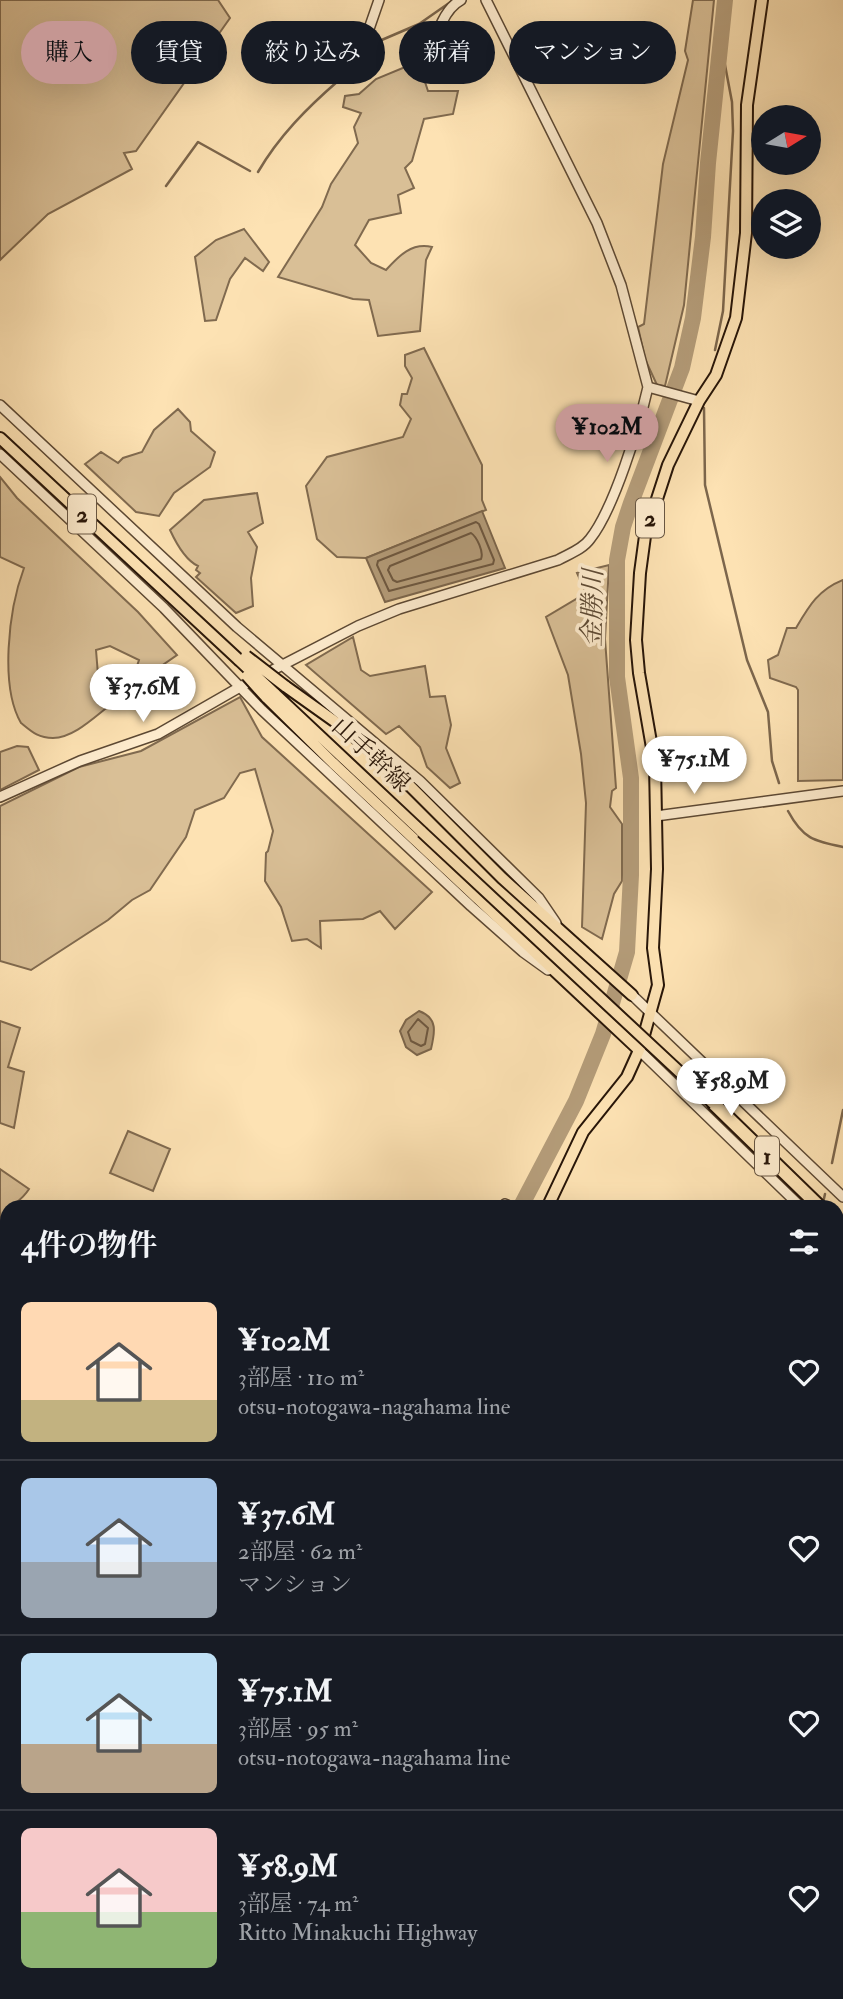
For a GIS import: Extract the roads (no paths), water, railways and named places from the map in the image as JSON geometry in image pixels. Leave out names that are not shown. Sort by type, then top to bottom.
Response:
[{"type":"highway","name":"1","points":[[713,1104],[813,1200]]},
{"type":"main road","name":"2","points":[[639,1050],[658,985],[653,948],[657,903],[653,747],[639,673],[636,640],[640,573],[645,536],[664,474],[696,400],[725,356],[741,293],[746,233],[747,105],[762,0]]},
{"type":"main road","name":"山手幹線","points":[[0,438],[240,659],[270,695],[422,832],[713,1104]]},
{"type":"main road","points":[[163,590],[240,659],[285,686],[344,728],[398,774],[502,878],[632,995]]},
{"type":"main road","points":[[270,695],[563,981],[639,1050],[627,1077],[583,1132],[551,1200]]},
{"type":"street","points":[[372,21],[379,0]]},
{"type":"street","points":[[443,21],[453,4],[461,0]]},
{"type":"street","points":[[0,797],[80,761],[158,734],[240,687],[358,626],[399,609],[558,560],[589,541],[610,503],[652,388],[621,285],[597,223],[486,0]]},
{"type":"street","points":[[652,388],[696,400]]},
{"type":"street","points":[[0,405],[237,627],[421,780],[540,898],[560,931]]},
{"type":"street","points":[[0,454],[172,615],[240,687],[471,906],[523,952],[563,981]]},
{"type":"street","points":[[656,816],[843,791]]},
{"type":"street","points":[[632,995],[843,1198]]},
{"type":"street","points":[[639,1050],[795,1200]]},
{"type":"water","points":[[482,511],[505,568],[385,602],[366,558]]},
{"type":"water","points":[[419,1011],[432,1022],[434,1031],[431,1049],[417,1055],[406,1047],[400,1031],[406,1020]]},
{"type":"waterway","name":"金勝川","points":[[524,1200],[576,1101],[603,1034],[627,952],[631,875],[631,778],[617,677],[617,560],[631,503],[682,368],[693,318],[725,0]]},
{"type":"waterway","points":[[385,39],[419,24],[452,1]]},
{"type":"waterway","points":[[715,350],[723,311],[733,131],[732,102],[721,44]]},
{"type":"waterway","points":[[258,172],[294,123],[335,84]]},
{"type":"waterway","points":[[166,186],[198,142],[250,171]]},
{"type":"waterway","points":[[704,408],[705,485],[747,660],[768,712],[772,761],[779,783]]},
{"type":"waterway","points":[[788,811],[799,828],[810,837],[843,847]]},
{"type":"waterway","points":[[832,1163],[843,1110]]},
{"type":"waterway","points":[[824,1200],[825,1194]]}]
